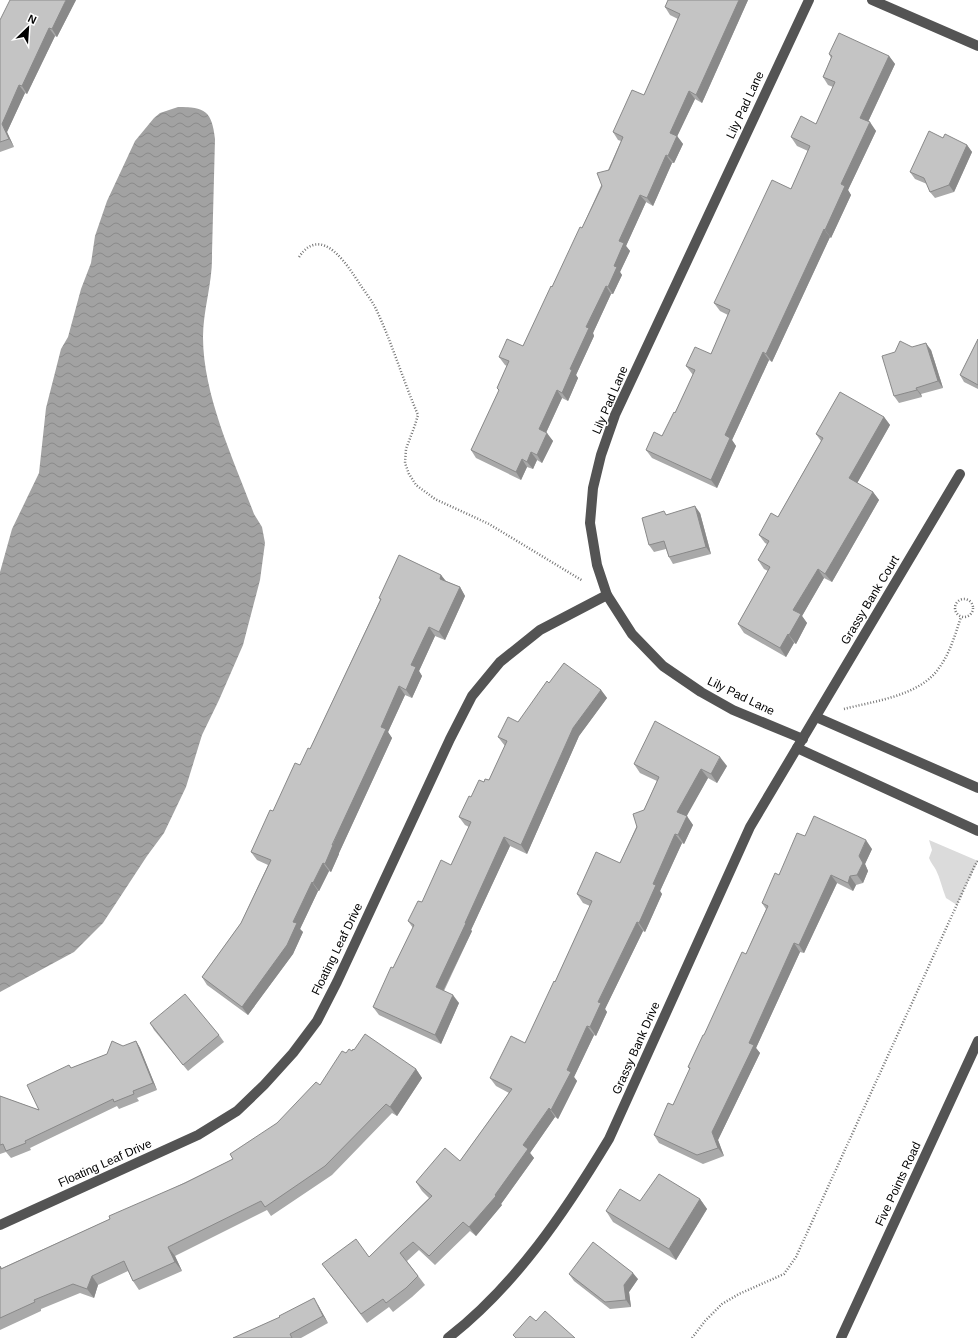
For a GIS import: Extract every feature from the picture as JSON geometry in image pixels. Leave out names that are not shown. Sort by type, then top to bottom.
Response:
[{"type":"street","name":"Lily Pad Lane","points":[[803,739],[733,710],[701,692],[663,666],[632,634],[607,595],[597,565],[590,523],[593,488],[601,454],[615,415],[809,0]]},
{"type":"street","points":[[872,0],[978,46]]},
{"type":"street","name":"Grassy Bank Court","points":[[803,739],[960,474]]},
{"type":"street","name":"Floating Leaf Drive","points":[[0,1225],[198,1135],[237,1111],[264,1085],[293,1053],[320,1014],[337,982],[450,739],[472,696],[500,662],[540,630],[607,595]]},
{"type":"street","points":[[816,717],[978,788]]},
{"type":"street","name":"Grassy Bank Drive","points":[[448,1338],[464,1326],[504,1287],[538,1245],[581,1186],[609,1139],[750,827],[803,739]]},
{"type":"street","points":[[797,748],[978,831]]},
{"type":"street","name":"Five Points Road","points":[[841,1338],[978,1041]]},
{"type":"path","points":[[299,257],[305,249],[314,244],[322,244],[329,248],[339,255],[350,269],[376,308],[418,415],[406,449],[405,462],[409,474],[416,485],[435,499],[490,524],[607,595]]},
{"type":"path","points":[[966,600],[971,603],[973,610],[970,615],[961,617],[955,612],[955,606],[958,601],[966,600]]},
{"type":"path","points":[[816,717],[907,693],[919,686],[938,670],[949,651],[961,617]]},
{"type":"path","points":[[692,1338],[705,1321],[722,1304],[739,1294],[784,1274],[796,1257],[975,864],[978,861]]},
{"type":"shaded area","points":[[929,840],[978,861],[957,905],[946,898],[937,873],[929,858],[932,850]]},
{"type":"water","points":[[178,107],[195,108],[206,112],[212,122],[214,130],[212,264],[203,327],[204,359],[208,382],[221,427],[254,514],[262,527],[265,543],[260,580],[243,645],[202,735],[186,787],[164,833],[103,923],[74,952],[0,992],[0,572],[12,529],[39,473],[46,408],[61,349],[68,337],[81,289],[91,263],[95,236],[107,201],[135,141],[160,113]]},
{"type":"building","points":[[10,0],[66,0],[52,29],[49,28],[22,86],[19,85],[2,124],[9,139],[0,142],[0,20]]},
{"type":"building","points":[[668,0],[739,0],[696,95],[689,91],[670,133],[677,136],[668,156],[666,155],[647,198],[640,195],[619,241],[624,243],[614,266],[617,267],[586,327],[589,328],[570,369],[572,370],[562,393],[557,390],[539,429],[547,433],[537,455],[531,452],[527,462],[522,459],[516,472],[471,450],[499,390],[497,388],[509,361],[499,357],[507,339],[523,346],[580,227],[582,228],[602,186],[597,173],[609,170],[623,137],[613,132],[632,90],[644,95],[680,14],[665,7]]},
{"type":"building","points":[[839,33],[889,56],[860,118],[870,122],[841,184],[845,186],[766,354],[763,352],[725,435],[730,438],[711,480],[646,450],[654,432],[662,436],[674,412],[675,413],[695,370],[686,366],[695,347],[711,354],[730,310],[714,303],[772,180],[791,189],[810,146],[791,137],[801,116],[816,124],[835,82],[823,77],[832,56],[829,54]]},
{"type":"building","points":[[929,131],[943,138],[945,134],[967,145],[949,185],[930,192],[924,178],[910,172]]},
{"type":"building","points":[[978,339],[978,385],[960,375]]},
{"type":"building","points":[[900,341],[912,347],[926,343],[938,381],[916,388],[917,390],[894,396],[882,356],[895,352]]},
{"type":"building","points":[[840,392],[884,417],[849,478],[873,492],[825,574],[818,569],[793,610],[801,614],[780,648],[738,624],[770,567],[758,560],[769,541],[759,535],[771,513],[778,517],[823,438],[816,434]]},
{"type":"building","points":[[695,506],[706,547],[669,557],[664,541],[649,545],[642,518],[664,511],[666,515]]},
{"type":"building","points":[[399,555],[441,575],[440,579],[460,587],[439,632],[429,627],[411,665],[416,667],[406,690],[399,686],[381,727],[386,729],[332,845],[325,864],[323,863],[313,883],[312,882],[293,922],[297,923],[287,945],[242,1007],[202,977],[241,923],[271,860],[251,852],[270,810],[273,811],[295,763],[300,765],[308,748],[310,749],[381,599],[379,598]]},
{"type":"building","points":[[564,663],[601,690],[573,728],[521,845],[504,837],[436,987],[453,995],[435,1035],[373,1007],[391,967],[393,968],[414,925],[408,921],[418,901],[422,902],[441,860],[451,865],[471,822],[459,817],[479,780],[484,782],[485,779],[489,780],[507,741],[498,737],[508,717],[518,722],[547,681],[549,683]]},
{"type":"building","points":[[655,721],[720,757],[711,774],[701,769],[677,812],[687,816],[678,835],[675,834],[653,884],[656,885],[639,923],[637,922],[598,1002],[601,1003],[590,1027],[587,1026],[567,1070],[571,1072],[551,1110],[549,1108],[523,1145],[528,1149],[495,1195],[496,1196],[469,1227],[463,1222],[429,1256],[413,1242],[400,1253],[418,1276],[406,1288],[386,1303],[383,1299],[361,1314],[322,1264],[356,1239],[369,1257],[432,1196],[416,1182],[445,1148],[460,1161],[512,1089],[490,1078],[511,1036],[525,1043],[554,981],[555,982],[592,901],[577,894],[596,852],[620,863],[637,827],[633,814],[644,810],[659,777],[634,764]]},
{"type":"building","points":[[814,816],[866,840],[859,856],[863,863],[857,875],[850,876],[848,883],[831,875],[799,945],[794,943],[749,1043],[754,1045],[712,1132],[718,1148],[697,1155],[654,1135],[668,1103],[673,1105],[690,1068],[688,1067],[742,952],[746,954],[768,906],[762,903],[775,873],[779,875],[797,833],[805,836]]},
{"type":"building","points":[[185,994],[219,1035],[183,1065],[150,1023]]},
{"type":"building","points":[[365,1034],[416,1069],[390,1107],[386,1104],[325,1166],[265,1207],[261,1201],[168,1247],[175,1262],[133,1281],[124,1261],[92,1276],[87,1289],[73,1284],[34,1300],[35,1302],[0,1318],[0,1266],[1,1269],[110,1219],[109,1216],[185,1183],[233,1159],[230,1154],[277,1123],[316,1082],[320,1085],[342,1051],[346,1053],[349,1049],[352,1051],[353,1049],[354,1050]]},
{"type":"building","points":[[112,1041],[123,1046],[136,1041],[153,1083],[133,1091],[134,1094],[114,1102],[113,1099],[25,1141],[26,1143],[6,1151],[3,1144],[0,1145],[0,1096],[39,1110],[27,1085],[69,1065],[71,1068],[107,1054]]},
{"type":"building","points":[[659,1174],[700,1199],[669,1249],[606,1211],[620,1189],[640,1201]]},
{"type":"building","points":[[593,1242],[633,1273],[624,1285],[626,1300],[605,1302],[569,1274]]},
{"type":"building","points":[[314,1298],[323,1316],[290,1334],[292,1338],[233,1338],[280,1317],[279,1316]]},
{"type":"building","points":[[545,1311],[575,1338],[516,1338],[513,1335],[530,1316],[536,1321]]}]
